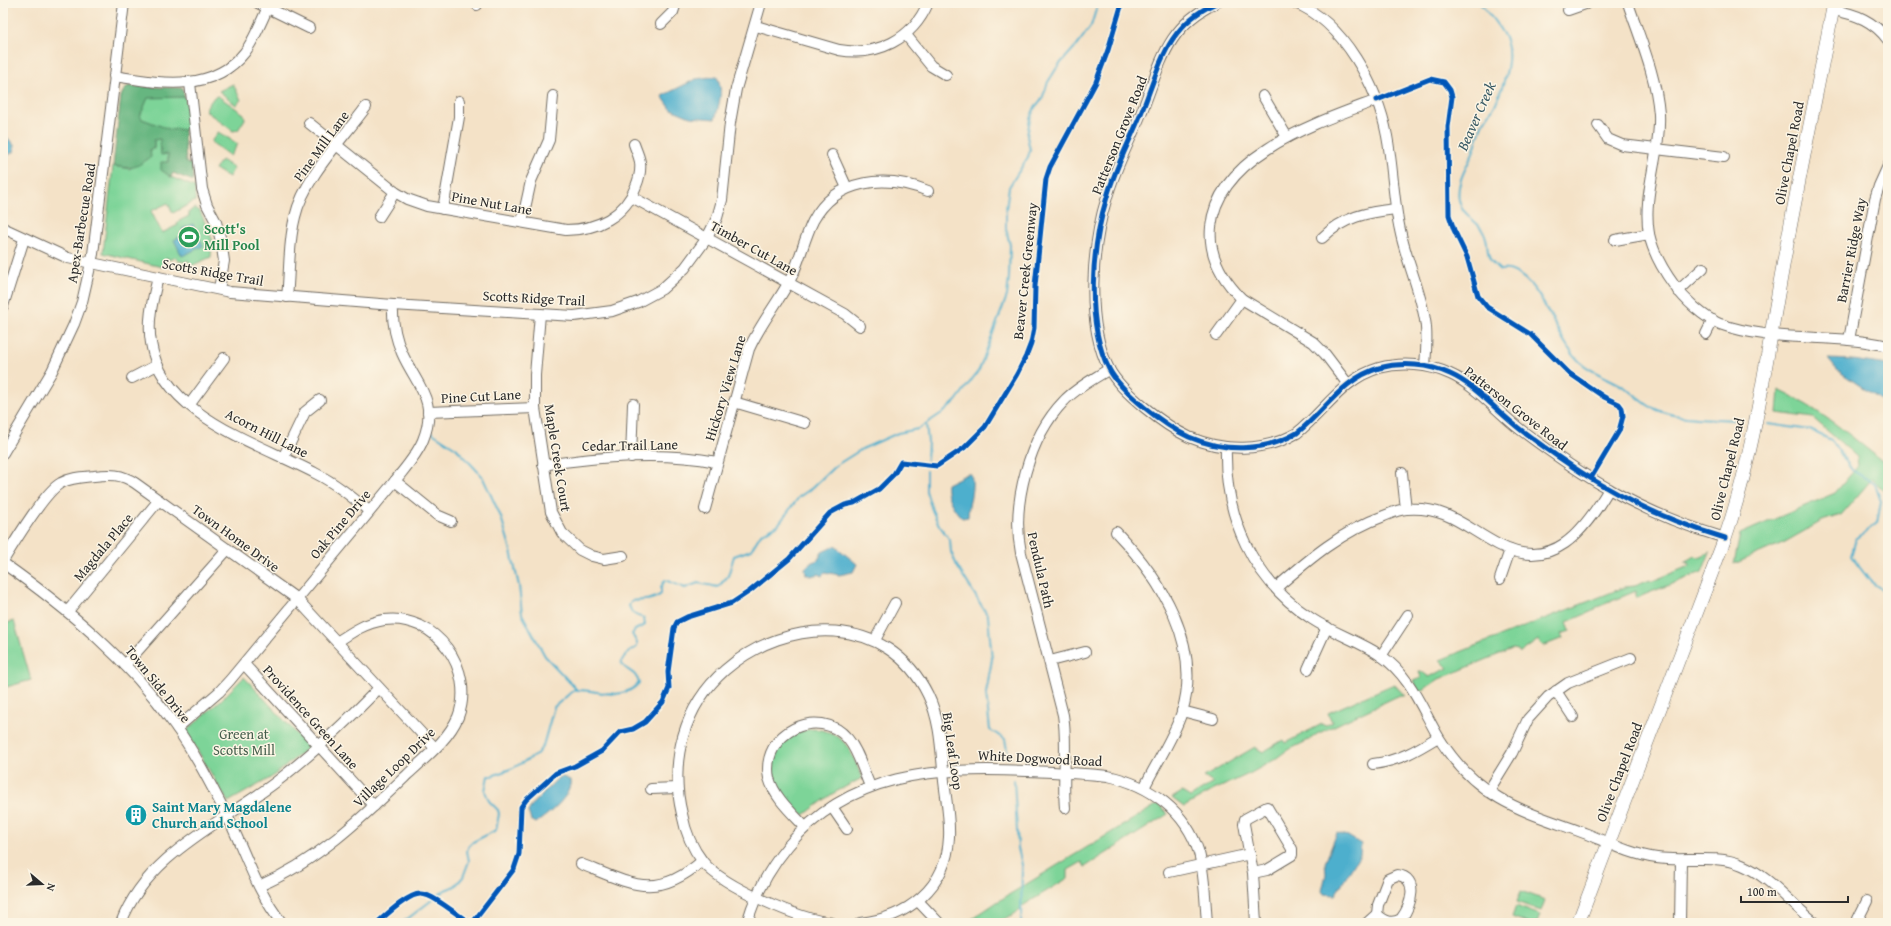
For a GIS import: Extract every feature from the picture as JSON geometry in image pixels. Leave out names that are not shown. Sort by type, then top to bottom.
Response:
[{"type":"main road","name":"Olive Chapel Road","points":[[1578,923],[1725,538],[1748,465],[1771,334],[1834,6]]},
{"type":"street","name":"Apex-Barbecue Road","points":[[3,453],[40,394],[66,343],[82,302],[92,262],[124,3]]},
{"type":"street","points":[[258,3],[269,5],[308,28]]},
{"type":"street","points":[[661,24],[673,12],[676,3]]},
{"type":"street","name":"Scotts Ridge Trail","points":[[3,228],[24,239],[64,256],[219,289],[287,297],[540,314],[588,316],[612,311],[651,296],[674,279],[694,257],[707,238],[717,218],[722,200],[734,101],[756,26],[761,3]]},
{"type":"street","points":[[756,26],[849,52],[873,50],[884,47],[906,35],[920,19],[928,3]]},
{"type":"street","name":"Patterson Grove Road","points":[[1216,3],[1191,18],[1174,35],[1167,48],[1106,198],[1098,233],[1094,283],[1098,337],[1109,369],[1144,407],[1170,426],[1193,438],[1226,447],[1263,446],[1288,438],[1306,426],[1348,383],[1369,371],[1399,365],[1425,366],[1444,371],[1465,383],[1519,428],[1563,460],[1609,490],[1677,521],[1725,538]]},
{"type":"street","points":[[1295,3],[1317,15],[1338,35],[1362,68],[1383,118],[1389,147],[1396,209],[1404,248],[1424,311],[1426,332],[1425,366]]},
{"type":"street","points":[[1568,10],[1588,3]]},
{"type":"street","points":[[1628,3],[1655,86],[1659,119],[1658,150],[1650,194],[1649,234],[1658,259],[1666,275],[1678,291],[1690,303],[1714,320],[1741,329],[1771,334],[1849,340],[1888,346]]},
{"type":"street","points":[[114,76],[175,83],[190,83],[212,76],[234,62],[251,42],[269,5]]},
{"type":"street","points":[[1834,6],[1873,24],[1888,40]]},
{"type":"street","points":[[906,35],[931,66],[946,75]]},
{"type":"street","points":[[190,83],[202,190],[207,205],[216,222],[222,241],[223,265],[219,289]]},
{"type":"street","points":[[522,222],[531,181],[551,132],[553,96]]},
{"type":"street","points":[[1263,96],[1287,137]]},
{"type":"street","points":[[1348,383],[1325,354],[1313,342],[1242,299],[1224,280],[1216,263],[1211,242],[1213,214],[1220,196],[1232,178],[1246,166],[1287,137],[1376,100]]},
{"type":"street","points":[[443,209],[459,117],[459,101]]},
{"type":"street","name":"Pine Mill Lane","points":[[287,297],[291,240],[298,205],[310,181],[366,107]]},
{"type":"street","name":"Pine Nut Lane","points":[[309,123],[336,147],[396,192],[416,203],[566,230],[588,229],[598,225],[613,217],[632,197],[640,172],[640,163],[634,144]]},
{"type":"street","points":[[1598,125],[1608,139],[1627,147],[1724,157]]},
{"type":"street","points":[[832,155],[847,188],[870,182],[897,182],[910,184],[928,191]]},
{"type":"street","name":"Barrier Ridge Way","points":[[1849,340],[1875,199],[1888,166]]},
{"type":"street","name":"Hickory View Lane","points":[[705,509],[747,354],[754,338],[788,283],[813,221],[830,201],[847,188]]},
{"type":"street","points":[[379,217],[396,192]]},
{"type":"street","name":"Timber Cut Lane","points":[[632,197],[845,314],[860,326]]},
{"type":"street","points":[[1322,238],[1332,228],[1351,218],[1370,212],[1396,209]]},
{"type":"street","points":[[1615,240],[1649,234]]},
{"type":"street","points":[[3,306],[24,239]]},
{"type":"street","points":[[1678,291],[1703,268]]},
{"type":"street","name":"Acorn Hill Lane","points":[[158,277],[150,320],[151,342],[157,365],[169,385],[190,404],[224,429],[330,481],[369,511]]},
{"type":"street","points":[[1216,335],[1242,299]]},
{"type":"street","name":"Oak Pine Drive","points":[[177,728],[219,692],[244,664],[395,481],[416,454],[423,441],[428,425],[427,401],[423,389],[402,354],[396,337],[393,305]]},
{"type":"street","name":"Maple Creek Court","points":[[540,314],[535,375],[535,408],[551,512],[562,533],[571,542],[592,556],[604,559],[623,556]]},
{"type":"street","points":[[1706,334],[1714,320]]},
{"type":"street","points":[[190,404],[224,358]]},
{"type":"street","points":[[132,378],[157,365]]},
{"type":"street","name":"Pendula Path","points":[[1065,808],[1064,773],[1066,739],[1064,723],[1050,661],[1019,543],[1017,521],[1019,495],[1042,432],[1055,412],[1071,394],[1109,369]]},
{"type":"street","points":[[283,458],[305,412],[320,400]]},
{"type":"street","points":[[734,402],[805,423]]},
{"type":"street","points":[[631,457],[633,404]]},
{"type":"street","name":"Pine Cut Lane","points":[[428,412],[535,408]]},
{"type":"street","points":[[1226,447],[1227,485],[1236,522],[1253,559],[1276,588],[1298,610],[1381,656],[1403,677],[1412,689],[1438,737],[1463,771],[1488,792],[1515,806],[1649,857],[1681,860],[1723,860],[1747,868],[1758,874],[1816,923]]},
{"type":"street","name":"Cedar Trail Lane","points":[[543,465],[597,458],[631,457],[694,458],[718,462]]},
{"type":"street","points":[[1402,473],[1406,509]]},
{"type":"street","name":"Town Home Drive","points":[[3,562],[46,497],[56,486],[68,480],[108,474],[119,475],[135,483],[297,599],[435,748]]},
{"type":"street","points":[[395,481],[437,516],[451,521]]},
{"type":"street","points":[[1276,588],[1314,554],[1334,541],[1374,519],[1406,509],[1429,510],[1447,514],[1510,550],[1526,553],[1539,553],[1563,545],[1584,528],[1609,490]]},
{"type":"street","name":"Magdala Place","points":[[68,611],[159,500]]},
{"type":"street","points":[[1116,532],[1137,555],[1152,575],[1177,624],[1185,652],[1186,691],[1182,711],[1171,737],[1144,788]]},
{"type":"street","points":[[125,665],[228,549]]},
{"type":"street","points":[[1500,579],[1510,550]]},
{"type":"street","name":"Town Side Drive","points":[[3,562],[68,611],[98,637],[159,703],[177,728],[226,815],[259,886],[282,923]]},
{"type":"street","points":[[875,640],[895,603]]},
{"type":"street","points":[[1381,656],[1408,615]]},
{"type":"street","name":"Village Loop Drive","points":[[259,886],[299,865],[320,852],[338,838],[435,748],[454,725],[461,707],[461,675],[456,660],[445,644],[432,633],[416,625],[392,620],[372,623],[360,627],[338,642]]},
{"type":"street","points":[[1308,669],[1327,627]]},
{"type":"street","name":"Big Leaf Loop","points":[[832,923],[809,918],[756,897],[727,883],[702,861],[685,828],[677,788],[680,747],[689,719],[706,690],[732,665],[764,646],[797,635],[817,631],[848,632],[875,640],[903,660],[920,680],[927,693],[937,720],[949,826],[948,845],[940,873],[932,887],[918,901],[893,916],[860,923]]},
{"type":"street","points":[[1050,661],[1085,652]]},
{"type":"street","points":[[1488,792],[1512,753],[1528,720],[1538,707],[1556,691],[1568,683],[1631,658]]},
{"type":"street","name":"Providence Green Lane","points":[[244,664],[374,806]]},
{"type":"street","points":[[121,923],[139,892],[153,874],[190,841],[226,815],[274,784],[320,748],[379,688]]},
{"type":"street","points":[[1556,691],[1573,717]]},
{"type":"street","points":[[1182,711],[1213,719]]},
{"type":"street","points":[[805,827],[776,793],[769,778],[769,763],[773,749],[783,735],[793,728],[806,724],[819,724],[832,727],[843,734],[856,751],[870,786]]},
{"type":"street","points":[[1373,764],[1390,762],[1398,759],[1438,737]]},
{"type":"street","name":"White Dogwood Road","points":[[747,923],[756,897],[775,862],[805,827],[832,807],[870,786],[901,778],[943,771],[980,769],[1108,776],[1127,781],[1144,788],[1166,803],[1181,819],[1195,842],[1201,864],[1207,923]]},
{"type":"street","points":[[651,790],[677,788]]},
{"type":"street","points":[[832,807],[847,829]]},
{"type":"street","points":[[1253,873],[1267,870],[1292,855],[1292,849],[1267,807],[1245,819],[1245,829],[1253,873],[1256,923]]},
{"type":"street","points":[[1169,872],[1250,854]]},
{"type":"street","points":[[1680,923],[1681,860]]},
{"type":"street","points":[[581,864],[626,882],[650,886],[667,884],[680,878],[702,861]]},
{"type":"street","points":[[1397,875],[1407,878],[1411,882],[1412,891],[1401,919],[1397,922],[1387,921],[1378,914],[1378,905],[1388,879],[1397,875]]},
{"type":"street","points":[[1856,923],[1868,900]]},
{"type":"street","points":[[918,901],[939,923]]},
{"type":"street","points":[[1367,923],[1378,914]]},
{"type":"green space","points":[[233,84],[241,100],[236,105],[219,91]]},
{"type":"green space","points":[[128,86],[182,88],[185,97],[148,98],[140,116],[142,119],[172,130],[184,130],[186,163],[192,164],[193,181],[173,173],[171,177],[161,170],[161,162],[168,162],[168,154],[161,155],[160,139],[154,140],[154,149],[150,149],[151,157],[137,166],[125,168],[113,166],[121,96]]},
{"type":"green space","points":[[218,96],[244,114],[245,119],[238,130],[233,131],[207,112],[206,108],[214,97]]},
{"type":"green space","points":[[148,97],[185,97],[191,128],[184,130],[176,129],[172,131],[142,119],[140,116]]},
{"type":"green space","points":[[218,132],[238,144],[230,156],[211,142]]},
{"type":"green space","points":[[160,139],[168,154],[167,161],[162,170],[171,177],[195,187],[195,201],[173,213],[168,203],[151,211],[162,233],[178,225],[177,222],[189,216],[189,212],[194,208],[200,211],[212,239],[211,257],[191,266],[188,260],[185,262],[178,261],[175,257],[169,260],[167,257],[162,267],[103,253],[113,166],[130,169],[150,149],[154,148],[154,140]]},
{"type":"green space","points":[[221,160],[234,168],[229,177],[215,169]]},
{"type":"green space","points":[[1779,390],[1823,415],[1888,466],[1888,494],[1872,479],[1841,515],[1822,521],[1785,542],[1734,564],[1740,534],[1835,493],[1858,466],[1857,457],[1813,418],[1777,413]]},
{"type":"green space","points":[[1710,552],[1702,572],[1636,598],[1636,591],[1595,608],[1595,610],[1567,622],[1570,631],[1561,634],[1563,638],[1543,646],[1538,640],[1520,653],[1518,650],[1512,649],[1439,679],[1420,692],[1413,681],[1421,678],[1419,671],[1429,677],[1448,668],[1440,660],[1625,587],[1635,586],[1650,580],[1650,582],[1689,566],[1689,563],[1685,562],[1694,556],[1699,557]]},
{"type":"green space","points":[[14,621],[31,680],[3,688],[3,624]]},
{"type":"green space","name":"Green at Scotts Mill","points":[[244,677],[309,747],[272,777],[228,802],[186,731]]},
{"type":"green space","points":[[1394,684],[1405,696],[1400,695],[1317,734],[1251,773],[1214,790],[1184,807],[1172,798],[1182,792],[1190,797],[1213,783],[1204,777],[1255,747],[1263,752],[1283,740],[1285,743],[1322,724],[1325,726],[1332,722],[1328,713]]},
{"type":"green space","points":[[811,729],[823,730],[832,733],[839,738],[850,751],[862,778],[832,794],[804,815],[782,794],[775,780],[773,770],[774,760],[783,743],[800,732]]},
{"type":"green space","points":[[1158,804],[1168,814],[1085,867],[1082,862],[1068,870],[1068,878],[1024,905],[1016,913],[996,923],[966,923],[997,902]]},
{"type":"green space","points":[[1521,891],[1545,900],[1541,911],[1517,902]]},
{"type":"green space","points":[[1516,906],[1540,915],[1537,923],[1528,923],[1512,917]]},
{"type":"water","points":[[717,77],[720,87],[720,98],[715,119],[690,117],[671,109],[662,96],[696,79]]},
{"type":"water","points":[[3,133],[14,145],[14,151],[3,159]]},
{"type":"water","name":"Scott's Mill Pool","points":[[193,224],[203,246],[182,256],[174,240],[184,234],[182,229]]},
{"type":"water","points":[[1828,359],[1852,360],[1888,365],[1888,405],[1837,370]]},
{"type":"water","points":[[967,474],[971,474],[972,490],[968,517],[962,518],[956,511],[949,498],[947,493],[947,484]]},
{"type":"water","points":[[835,546],[857,564],[853,572],[839,575],[825,572],[822,576],[818,574],[811,576],[806,574],[805,568],[812,562],[818,560],[822,552]]},
{"type":"water","points":[[563,777],[570,780],[570,786],[563,799],[536,823],[531,820],[528,812],[534,802],[558,778]]},
{"type":"water","points":[[1337,833],[1348,836],[1361,844],[1360,855],[1335,895],[1324,894],[1322,891],[1326,874],[1325,863]]},
{"type":"waterway","points":[[429,431],[456,448],[482,476],[501,517],[510,547],[519,586],[522,614],[545,656],[577,690],[618,694],[632,689],[639,683],[637,678],[633,673],[625,668],[621,662],[626,654],[637,647],[637,643],[632,634],[635,630],[645,625],[644,618],[631,611],[629,606],[631,601],[647,600],[658,596],[661,594],[661,587],[665,580],[685,588],[698,583],[718,587],[728,576],[734,556],[751,550],[761,534],[778,525],[799,497],[812,488],[835,466],[862,449],[898,433],[918,429],[945,411],[956,401],[979,370],[1007,296],[1010,245],[1006,229],[1006,210],[1009,187],[1028,157],[1030,150],[1027,136],[1030,119],[1035,107],[1042,99],[1048,82],[1058,66],[1077,45],[1091,26],[1098,3]]},
{"type":"waterway","name":"Beaver Creek","points":[[1480,3],[1504,35],[1508,48],[1508,64],[1501,90],[1495,105],[1482,125],[1473,153],[1462,177],[1458,194],[1461,206],[1478,224],[1484,233],[1489,256],[1494,265],[1500,270],[1512,271],[1523,277],[1533,287],[1563,340],[1571,352],[1585,366],[1624,387],[1651,407],[1661,411],[1692,418],[1734,420]]},
{"type":"waterway","points":[[926,424],[928,442],[927,460]]},
{"type":"waterway","name":"Beaver Creek","points":[[1768,424],[1810,430],[1831,440],[1852,470],[1875,484],[1881,502],[1877,523],[1856,539],[1851,556],[1870,581],[1888,594]]},
{"type":"waterway","points":[[926,471],[926,491],[932,510],[939,525],[950,540],[951,552],[957,566],[988,616],[992,659],[986,693],[990,730],[1005,739],[1007,750],[1011,757]]},
{"type":"waterway","points":[[402,923],[445,890],[455,886],[463,877],[469,861],[467,851],[469,846],[473,842],[496,830],[499,814],[498,810],[489,801],[485,791],[488,776],[492,776],[513,768],[536,755],[543,746],[554,707],[575,689]]},
{"type":"waterway","points":[[1014,780],[1018,848],[1022,865],[1021,923]]},
{"type":"cycle path","name":"Beaver Creek Greenway","points":[[377,923],[410,897],[421,894],[427,895],[439,901],[469,922],[474,921],[514,869],[519,854],[521,807],[526,800],[556,773],[575,766],[602,751],[620,732],[633,729],[645,722],[663,702],[669,688],[668,672],[674,628],[677,622],[687,617],[732,603],[750,591],[789,559],[830,513],[845,505],[854,503],[879,489],[894,474],[901,462],[937,466],[964,448],[985,427],[1017,374],[1031,343],[1034,328],[1035,286],[1046,179],[1050,167],[1096,82],[1108,50],[1122,3]]},
{"type":"cycle path","points":[[1216,3],[1199,13],[1185,24],[1174,37],[1166,50],[1114,176],[1102,216],[1093,283],[1096,329],[1101,350],[1109,369],[1123,388],[1156,417],[1189,437],[1216,445],[1244,448],[1271,444],[1297,433],[1344,387],[1366,373],[1379,368],[1397,365],[1415,365],[1433,368],[1450,374],[1469,385],[1512,423],[1586,476],[1651,511],[1680,523],[1725,538]]},
{"type":"cycle path","points":[[1377,100],[1430,79],[1444,82],[1450,90],[1452,97],[1448,127],[1449,215],[1454,230],[1467,257],[1478,296],[1487,307],[1530,334],[1569,373],[1604,397],[1619,404],[1622,408],[1623,416],[1619,431],[1591,478]]},
{"type":"place","name":"Scott's Mill Pool","points":[[189,237]]},
{"type":"place","name":"Saint Mary Magdalene Church and School","points":[[136,815]]}]
